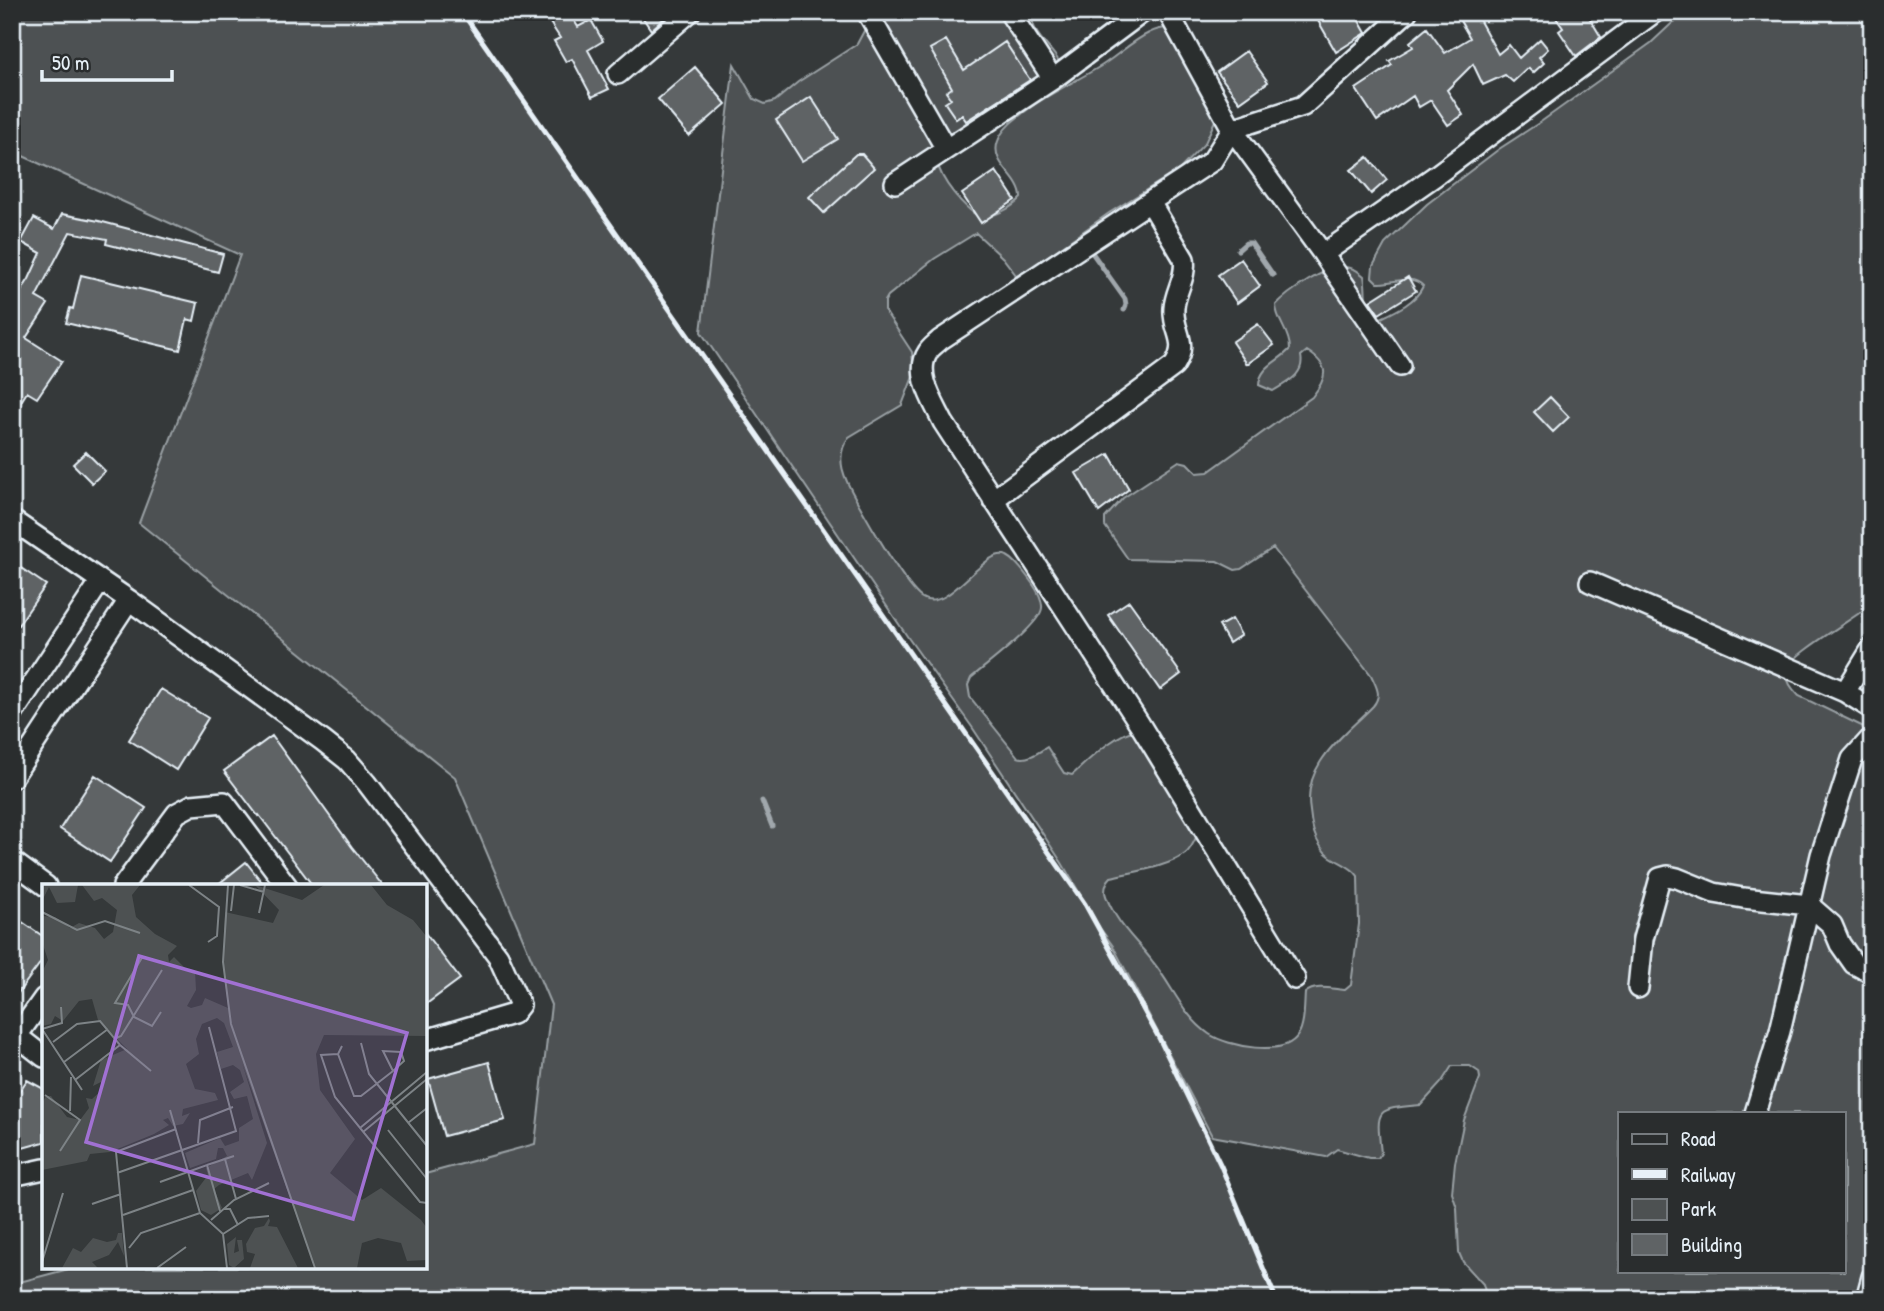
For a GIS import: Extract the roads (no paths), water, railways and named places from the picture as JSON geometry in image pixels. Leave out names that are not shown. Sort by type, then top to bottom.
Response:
[{"type":"street","points":[[618,74],[690,12]]},
{"type":"street","points":[[867,12],[946,149]]},
{"type":"street","points":[[1009,12],[1053,79]]},
{"type":"street","points":[[895,183],[1053,79],[1143,12]]},
{"type":"street","points":[[1168,12],[1232,129],[1323,254],[1399,366]]},
{"type":"street","points":[[1295,979],[1139,723],[943,422],[928,391],[923,368],[927,353],[940,340],[1212,162],[1232,129],[1303,106],[1408,12]]},
{"type":"street","points":[[1323,254],[1435,176],[1655,12]]},
{"type":"street","points":[[993,500],[1174,366],[1181,356],[1182,343],[1174,307],[1185,268],[1184,260],[1150,202]]},
{"type":"street","points":[[12,520],[129,600],[347,760],[384,804],[498,956],[520,1005],[518,1011],[513,1014],[427,1039]]},
{"type":"street","points":[[12,715],[100,582]]},
{"type":"street","points":[[1590,582],[1845,692],[1872,709]]},
{"type":"street","points":[[12,778],[129,600]]},
{"type":"street","points":[[1845,692],[1872,648]]},
{"type":"street","points":[[1755,1112],[1780,1031],[1821,855],[1852,759],[1872,737]]},
{"type":"street","points":[[124,884],[177,813],[192,805],[224,802],[285,884]]},
{"type":"street","points":[[12,861],[43,884]]},
{"type":"street","points":[[1638,988],[1643,939],[1660,878],[1668,876],[1733,897],[1808,905],[1832,925],[1840,944],[1854,964],[1867,971],[1872,970]]},
{"type":"street","points":[[42,1001],[15,1040],[42,1056]]},
{"type":"street","points":[[12,1176],[42,1169]]},
{"type":"street","points":[[1866,1299],[1872,1277]]},
{"type":"waterway","points":[[1238,250],[1246,243],[1251,243],[1273,275]]},
{"type":"waterway","points":[[1088,247],[1125,299],[1124,310]]},
{"type":"waterway","points":[[762,801],[772,826]]},
{"type":"railway","points":[[462,12],[1085,904],[1159,1038],[1221,1166],[1276,1299]]}]
